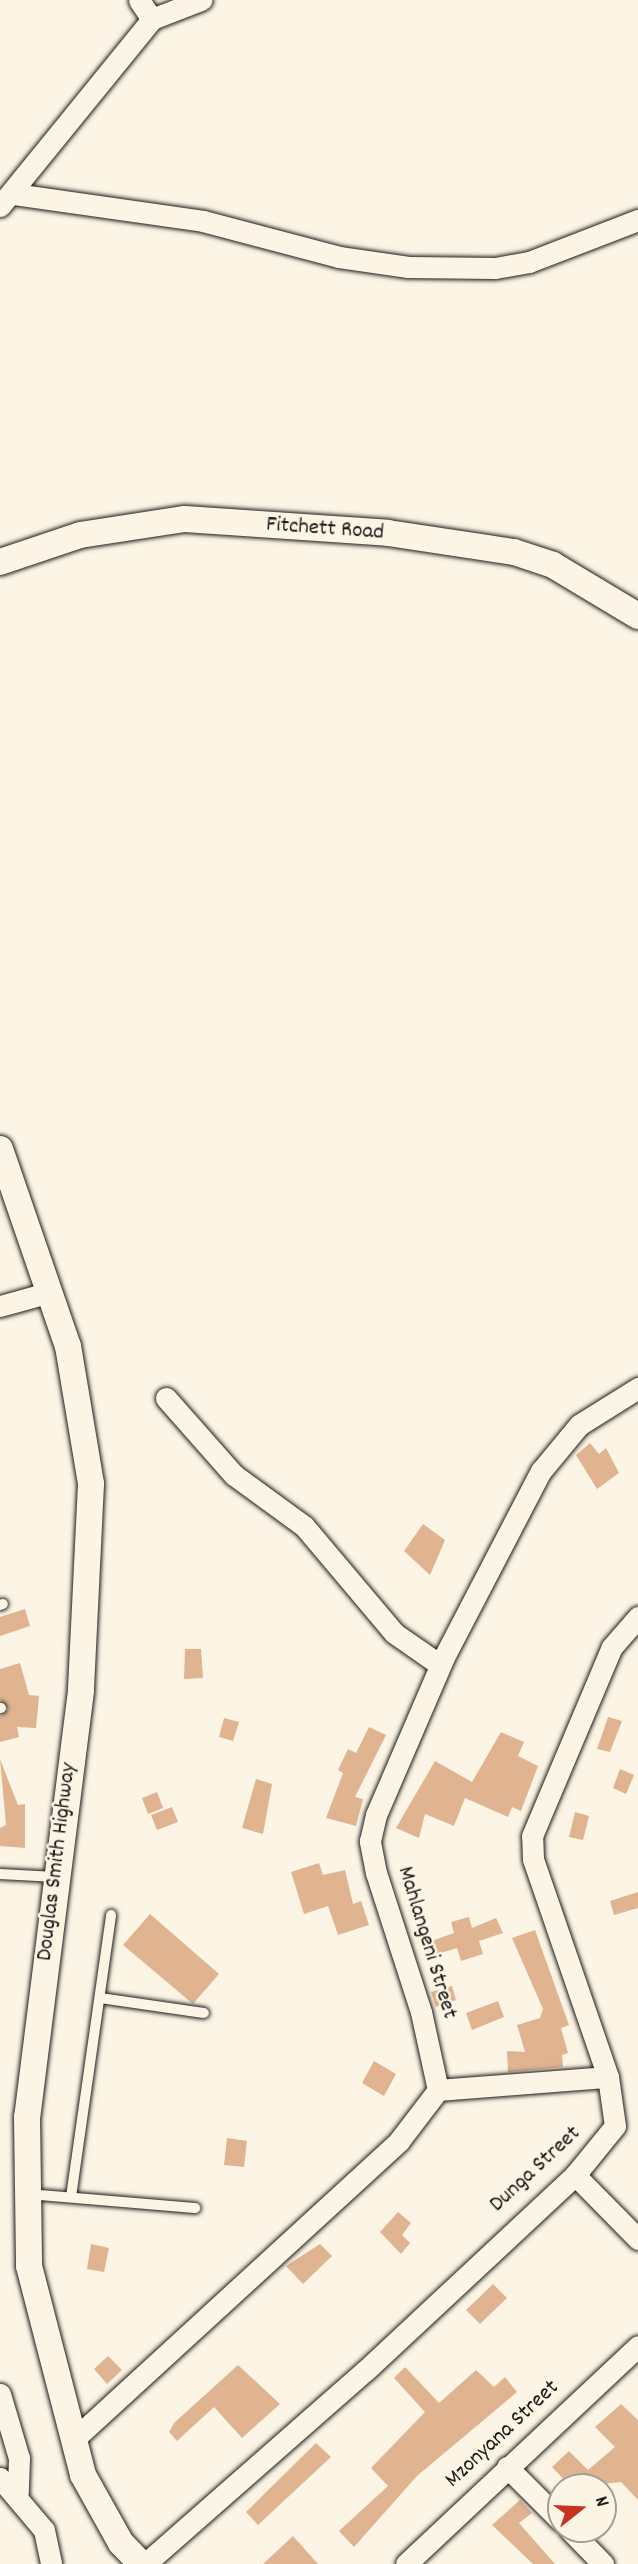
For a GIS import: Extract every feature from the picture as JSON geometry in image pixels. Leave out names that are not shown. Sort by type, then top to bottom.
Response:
[{"type":"street","points":[[139,0],[152,19]]},
{"type":"street","points":[[7,200],[152,19],[201,0]]},
{"type":"street","points":[[7,200],[203,221],[339,257],[431,268],[529,262],[638,220]]},
{"type":"street","name":"Fitchett Road","points":[[0,562],[80,535],[185,519],[388,533],[514,552],[553,565],[638,616]]},
{"type":"street","name":"Douglas Smith Highway","points":[[0,1149],[48,1286],[83,1416],[92,1554],[27,2117],[24,2194],[29,2266],[72,2441],[97,2504],[143,2564]]},
{"type":"street","points":[[0,1306],[48,1286]]},
{"type":"street","name":"Mahlangeni Street","points":[[438,2090],[370,1841],[440,1665],[558,1446],[606,1405],[638,1388]]},
{"type":"street","points":[[166,1398],[234,1475],[304,1526],[394,1633],[440,1665]]},
{"type":"street","name":"Dunga Street","points":[[143,2564],[575,2175],[615,2126],[608,2077],[533,1859],[532,1836],[612,1647],[638,1617]]},
{"type":"street","points":[[72,2441],[399,2141],[438,2090],[608,2077]]},
{"type":"street","points":[[575,2175],[638,2239]]},
{"type":"street","name":"Mzonyana Street","points":[[406,2564],[507,2467],[634,2358]]},
{"type":"street","points":[[0,2394],[19,2458],[18,2493]]},
{"type":"street","points":[[507,2467],[547,2507]]},
{"type":"street","points":[[0,2478],[18,2493],[49,2540],[51,2564]]},
{"type":"street","points":[[583,2543],[603,2564]]},
{"type":"lane","points":[[0,1874],[56,1877]]},
{"type":"lane","points":[[71,2197],[111,1915]]},
{"type":"lane","points":[[100,1998],[204,2013]]},
{"type":"lane","points":[[24,2194],[195,2208]]},
{"type":"building","points":[[590,1443],[599,1454],[606,1448],[619,1473],[597,1489],[576,1455]]},
{"type":"building","points":[[423,1524],[445,1540],[430,1575],[404,1551]]},
{"type":"building","points":[[25,1609],[30,1626],[0,1636],[0,1617]]},
{"type":"building","points":[[185,1649],[201,1649],[203,1678],[184,1679]]},
{"type":"building","points":[[20,1663],[29,1695],[39,1696],[36,1728],[17,1727],[19,1737],[0,1742],[0,1716],[9,1709],[0,1700],[0,1669]]},
{"type":"building","points":[[608,1717],[622,1721],[610,1752],[597,1749]]},
{"type":"building","points":[[224,1718],[239,1722],[233,1741],[219,1737]]},
{"type":"building","points":[[369,1727],[386,1735],[355,1797],[363,1799],[356,1826],[326,1818],[343,1773],[338,1770],[348,1749],[356,1753]]},
{"type":"building","points":[[501,1732],[524,1742],[518,1756],[538,1766],[521,1811],[512,1807],[508,1817],[465,1798],[454,1826],[425,1814],[419,1838],[396,1828],[435,1761],[472,1782]]},
{"type":"building","points":[[0,1759],[18,1805],[25,1804],[25,1848],[0,1846],[0,1828],[6,1825]]},
{"type":"building","points":[[620,1769],[634,1775],[626,1794],[613,1788]]},
{"type":"building","points":[[256,1779],[272,1784],[263,1834],[242,1828]]},
{"type":"building","points":[[157,1792],[163,1808],[148,1814],[142,1798]]},
{"type":"building","points":[[172,1807],[178,1822],[157,1830],[151,1815]]},
{"type":"building","points":[[575,1812],[589,1816],[583,1840],[569,1837]]},
{"type":"building","points":[[319,1863],[323,1875],[345,1870],[353,1904],[361,1901],[369,1925],[338,1935],[328,1906],[304,1914],[291,1872]]},
{"type":"building","points":[[638,1892],[638,1908],[614,1915],[610,1901]]},
{"type":"building","points":[[150,1914],[219,1974],[193,2004],[123,1945]]},
{"type":"building","points":[[469,1917],[472,1928],[496,1918],[503,1933],[479,1941],[483,1954],[461,1961],[457,1948],[428,1957],[423,1944],[454,1933],[451,1922]]},
{"type":"building","points":[[535,1930],[569,2025],[561,2028],[568,2053],[562,2055],[563,2067],[508,2072],[507,2051],[525,2052],[517,2025],[540,2018],[543,2009],[512,1938]]},
{"type":"building","points":[[452,1986],[456,2000],[436,2007],[431,1992]]},
{"type":"building","points":[[498,2001],[504,2017],[472,2030],[466,2013]]},
{"type":"building","points":[[374,2061],[396,2074],[384,2096],[362,2083]]},
{"type":"building","points":[[227,2138],[247,2141],[244,2167],[224,2165]]},
{"type":"building","points":[[398,2212],[411,2223],[402,2235],[410,2243],[401,2254],[380,2232]]},
{"type":"building","points":[[91,2244],[109,2248],[104,2272],[87,2269]]},
{"type":"building","points":[[320,2244],[332,2256],[303,2284],[286,2266]]},
{"type":"building","points":[[493,2284],[507,2298],[480,2324],[466,2310]]},
{"type":"building","points":[[108,2356],[122,2370],[107,2384],[94,2369]]},
{"type":"building","points":[[238,2365],[280,2404],[242,2438],[214,2407],[177,2441],[169,2432],[174,2423]]},
{"type":"building","points":[[405,2367],[439,2403],[476,2370],[494,2387],[505,2377],[517,2392],[417,2476],[354,2547],[339,2531],[388,2486],[371,2468],[425,2412],[394,2378]]},
{"type":"building","points":[[621,2404],[638,2420],[638,2500],[621,2482],[617,2482],[617,2473],[558,2473],[552,2467],[569,2451],[588,2470],[615,2447],[595,2427]]},
{"type":"building","points":[[316,2443],[331,2457],[258,2525],[246,2512]]},
{"type":"building","points":[[520,2500],[532,2513],[519,2523],[555,2564],[533,2564],[492,2525]]},
{"type":"building","points":[[293,2536],[318,2564],[263,2564]]}]
